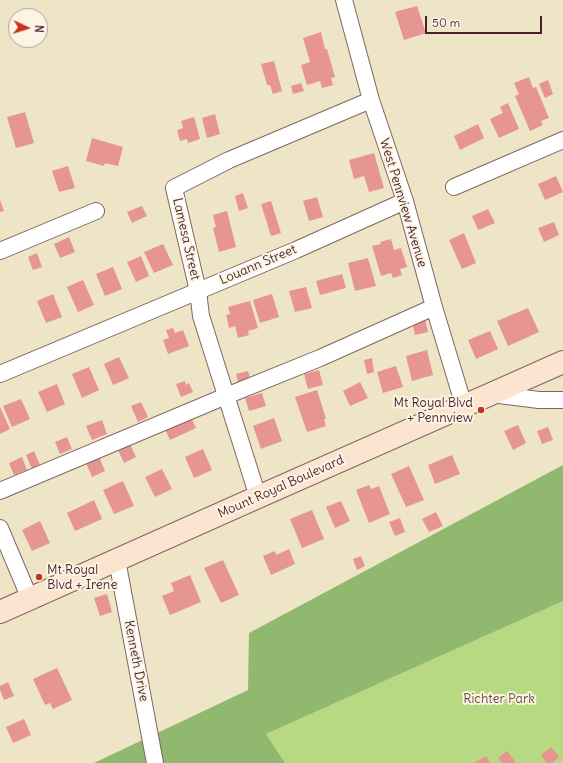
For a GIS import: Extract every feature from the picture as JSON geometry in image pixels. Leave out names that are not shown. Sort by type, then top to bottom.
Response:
[{"type":"main road","name":"Mount Royal Boulevard","points":[[0,612],[563,362]]},
{"type":"street","name":"West Pennview Avenue","points":[[344,0],[371,100],[405,201],[434,307],[464,406]]},
{"type":"street","name":"Lamesa Street","points":[[258,497],[201,316],[198,291],[174,188],[229,160],[371,100]]},
{"type":"street","points":[[454,187],[563,140]]},
{"type":"street","name":"Louann Street","points":[[0,374],[296,250],[405,201]]},
{"type":"street","points":[[0,251],[96,211]]},
{"type":"street","points":[[0,492],[226,396],[320,358],[434,307]]},
{"type":"street","points":[[491,394],[539,400],[563,400]]},
{"type":"street","points":[[0,528],[30,599]]},
{"type":"street","name":"Kenneth Drive","points":[[117,560],[156,763]]},
{"type":"green space","points":[[563,465],[563,601],[266,734],[285,763],[94,763],[248,690],[249,633]]},
{"type":"green space","name":"Richter Park","points":[[563,601],[563,763],[285,763],[266,734]]},
{"type":"building","points":[[417,6],[426,33],[404,40],[395,12]]},
{"type":"building","points":[[321,32],[325,49],[327,49],[335,77],[331,78],[333,85],[322,88],[320,81],[307,85],[301,65],[310,62],[303,38]]},
{"type":"building","points":[[274,61],[282,91],[273,94],[270,85],[267,85],[261,64]]},
{"type":"building","points":[[529,77],[533,88],[536,87],[549,118],[541,121],[543,125],[530,131],[515,96],[519,94],[514,83]]},
{"type":"building","points":[[548,80],[553,94],[545,98],[539,84]]},
{"type":"building","points":[[301,83],[304,91],[293,94],[291,86]]},
{"type":"building","points":[[508,103],[519,129],[499,138],[490,119],[503,113],[500,107]]},
{"type":"building","points":[[25,112],[34,143],[16,148],[7,117]]},
{"type":"building","points":[[215,114],[220,134],[207,138],[202,118]]},
{"type":"building","points":[[194,117],[200,139],[188,143],[187,139],[180,141],[177,130],[183,128],[181,121]]},
{"type":"building","points":[[478,124],[484,138],[460,150],[454,136]]},
{"type":"building","points":[[92,138],[123,147],[118,166],[105,163],[104,166],[86,161]]},
{"type":"building","points":[[374,153],[384,188],[369,192],[364,176],[354,179],[349,160]]},
{"type":"building","points":[[68,166],[75,188],[59,192],[52,171]]},
{"type":"building","points":[[556,176],[563,192],[545,200],[538,184]]},
{"type":"building","points":[[243,193],[248,208],[239,211],[235,196]]},
{"type":"building","points":[[317,197],[323,217],[309,221],[303,201]]},
{"type":"building","points":[[0,200],[4,211],[0,212]]},
{"type":"building","points":[[271,201],[281,233],[271,236],[261,204]]},
{"type":"building","points":[[142,206],[147,216],[132,223],[127,212]]},
{"type":"building","points":[[488,209],[495,223],[478,230],[472,216]]},
{"type":"building","points":[[227,211],[236,247],[219,252],[213,228],[216,227],[213,215]]},
{"type":"building","points":[[554,222],[559,235],[544,242],[538,228]]},
{"type":"building","points":[[464,233],[476,263],[462,269],[449,240]]},
{"type":"building","points":[[69,237],[75,252],[60,258],[54,244]]},
{"type":"building","points":[[391,239],[394,250],[401,248],[407,267],[400,269],[402,275],[393,278],[391,273],[381,276],[372,246],[381,244],[380,242]]},
{"type":"building","points":[[163,244],[173,265],[154,273],[144,252]]},
{"type":"building","points":[[37,253],[42,267],[33,270],[28,257]]},
{"type":"building","points":[[141,256],[149,276],[136,282],[127,262]]},
{"type":"building","points":[[368,258],[376,286],[355,291],[348,263]]},
{"type":"building","points":[[113,267],[122,289],[105,296],[96,274]]},
{"type":"building","points":[[342,274],[346,288],[320,295],[316,281]]},
{"type":"building","points":[[83,280],[94,305],[78,312],[67,287]]},
{"type":"building","points":[[306,287],[312,308],[295,312],[289,291]]},
{"type":"building","points":[[53,294],[62,317],[46,323],[37,301]]},
{"type":"building","points":[[272,294],[279,317],[260,323],[253,300]]},
{"type":"building","points":[[250,301],[258,328],[248,331],[249,335],[238,338],[235,326],[229,328],[226,315],[230,314],[228,307]]},
{"type":"building","points":[[528,308],[539,332],[508,346],[497,321]]},
{"type":"building","points":[[425,319],[428,332],[415,335],[412,322]]},
{"type":"building","points":[[173,328],[175,333],[183,330],[189,346],[168,354],[163,340],[169,338],[166,330]]},
{"type":"building","points":[[490,331],[498,349],[476,359],[468,340]]},
{"type":"building","points":[[427,350],[433,375],[412,381],[406,356]]},
{"type":"building","points":[[119,357],[129,378],[113,385],[104,364]]},
{"type":"building","points":[[372,358],[374,372],[367,374],[364,360]]},
{"type":"building","points":[[396,366],[403,387],[383,393],[377,372]]},
{"type":"building","points":[[89,367],[99,390],[82,398],[72,374]]},
{"type":"building","points":[[319,370],[323,385],[308,389],[304,374]]},
{"type":"building","points":[[248,371],[250,378],[238,382],[236,374]]},
{"type":"building","points":[[185,381],[186,385],[189,383],[193,392],[181,397],[176,384]]},
{"type":"building","points":[[360,382],[368,398],[350,406],[343,391]]},
{"type":"building","points":[[57,384],[65,404],[47,412],[38,392]]},
{"type":"building","points":[[317,390],[326,419],[324,419],[326,426],[307,432],[295,397]]},
{"type":"building","points":[[262,393],[266,406],[249,411],[245,398]]},
{"type":"building","points":[[21,399],[30,419],[12,427],[3,406]]},
{"type":"building","points":[[141,402],[148,417],[138,422],[131,406]]},
{"type":"building","points":[[0,407],[10,429],[0,434]]},
{"type":"building","points":[[190,415],[196,428],[170,440],[164,427]]},
{"type":"building","points":[[274,418],[282,441],[261,449],[253,426]]},
{"type":"building","points":[[102,420],[107,434],[92,440],[86,426]]},
{"type":"building","points":[[518,425],[526,443],[513,450],[504,431]]},
{"type":"building","points":[[548,427],[553,440],[542,444],[537,431]]},
{"type":"building","points":[[67,437],[72,449],[60,454],[55,442]]},
{"type":"building","points":[[130,444],[136,457],[124,463],[118,450]]},
{"type":"building","points":[[203,449],[212,470],[194,478],[185,457]]},
{"type":"building","points":[[34,451],[40,465],[32,469],[26,455]]},
{"type":"building","points":[[452,455],[460,474],[435,484],[428,465]]},
{"type":"building","points":[[22,457],[27,470],[14,475],[9,463]]},
{"type":"building","points":[[99,457],[105,471],[92,477],[86,463]]},
{"type":"building","points":[[409,466],[424,500],[406,507],[391,474]]},
{"type":"building","points":[[162,469],[172,489],[155,497],[145,477]]},
{"type":"building","points":[[123,481],[134,506],[114,514],[103,490]]},
{"type":"building","points":[[369,485],[371,489],[379,486],[390,514],[369,523],[356,490]]},
{"type":"building","points":[[94,500],[102,519],[75,531],[67,513]]},
{"type":"building","points":[[341,501],[350,521],[335,528],[326,507]]},
{"type":"building","points":[[312,510],[324,539],[302,548],[290,519]]},
{"type":"building","points":[[436,512],[443,526],[429,532],[422,519]]},
{"type":"building","points":[[400,518],[405,532],[395,536],[389,522]]},
{"type":"building","points":[[40,521],[50,543],[32,551],[22,530]]},
{"type":"building","points":[[289,549],[295,564],[271,575],[263,556],[275,551],[276,555]]},
{"type":"building","points":[[361,556],[365,566],[357,570],[353,559]]},
{"type":"building","points":[[223,560],[239,595],[221,603],[204,568]]},
{"type":"building","points":[[190,575],[201,602],[170,615],[162,596],[174,591],[171,583]]},
{"type":"building","points":[[107,594],[112,612],[100,616],[94,598]]},
{"type":"building","points":[[57,668],[72,700],[53,709],[50,703],[45,705],[33,679]]},
{"type":"building","points":[[8,682],[14,696],[4,700],[0,686]]},
{"type":"building","points":[[24,719],[31,735],[13,743],[6,727]]},
{"type":"building","points":[[551,747],[559,757],[552,763],[547,763],[541,755]]},
{"type":"building","points":[[507,751],[516,763],[502,763],[498,758]]},
{"type":"building","points":[[486,756],[490,763],[474,763]]},
{"type":"place","name":"Mt Royal Blvd + Pennview","points":[[481,410]]},
{"type":"place","name":"Mt Royal Blvd + Irene","points":[[39,577]]}]
